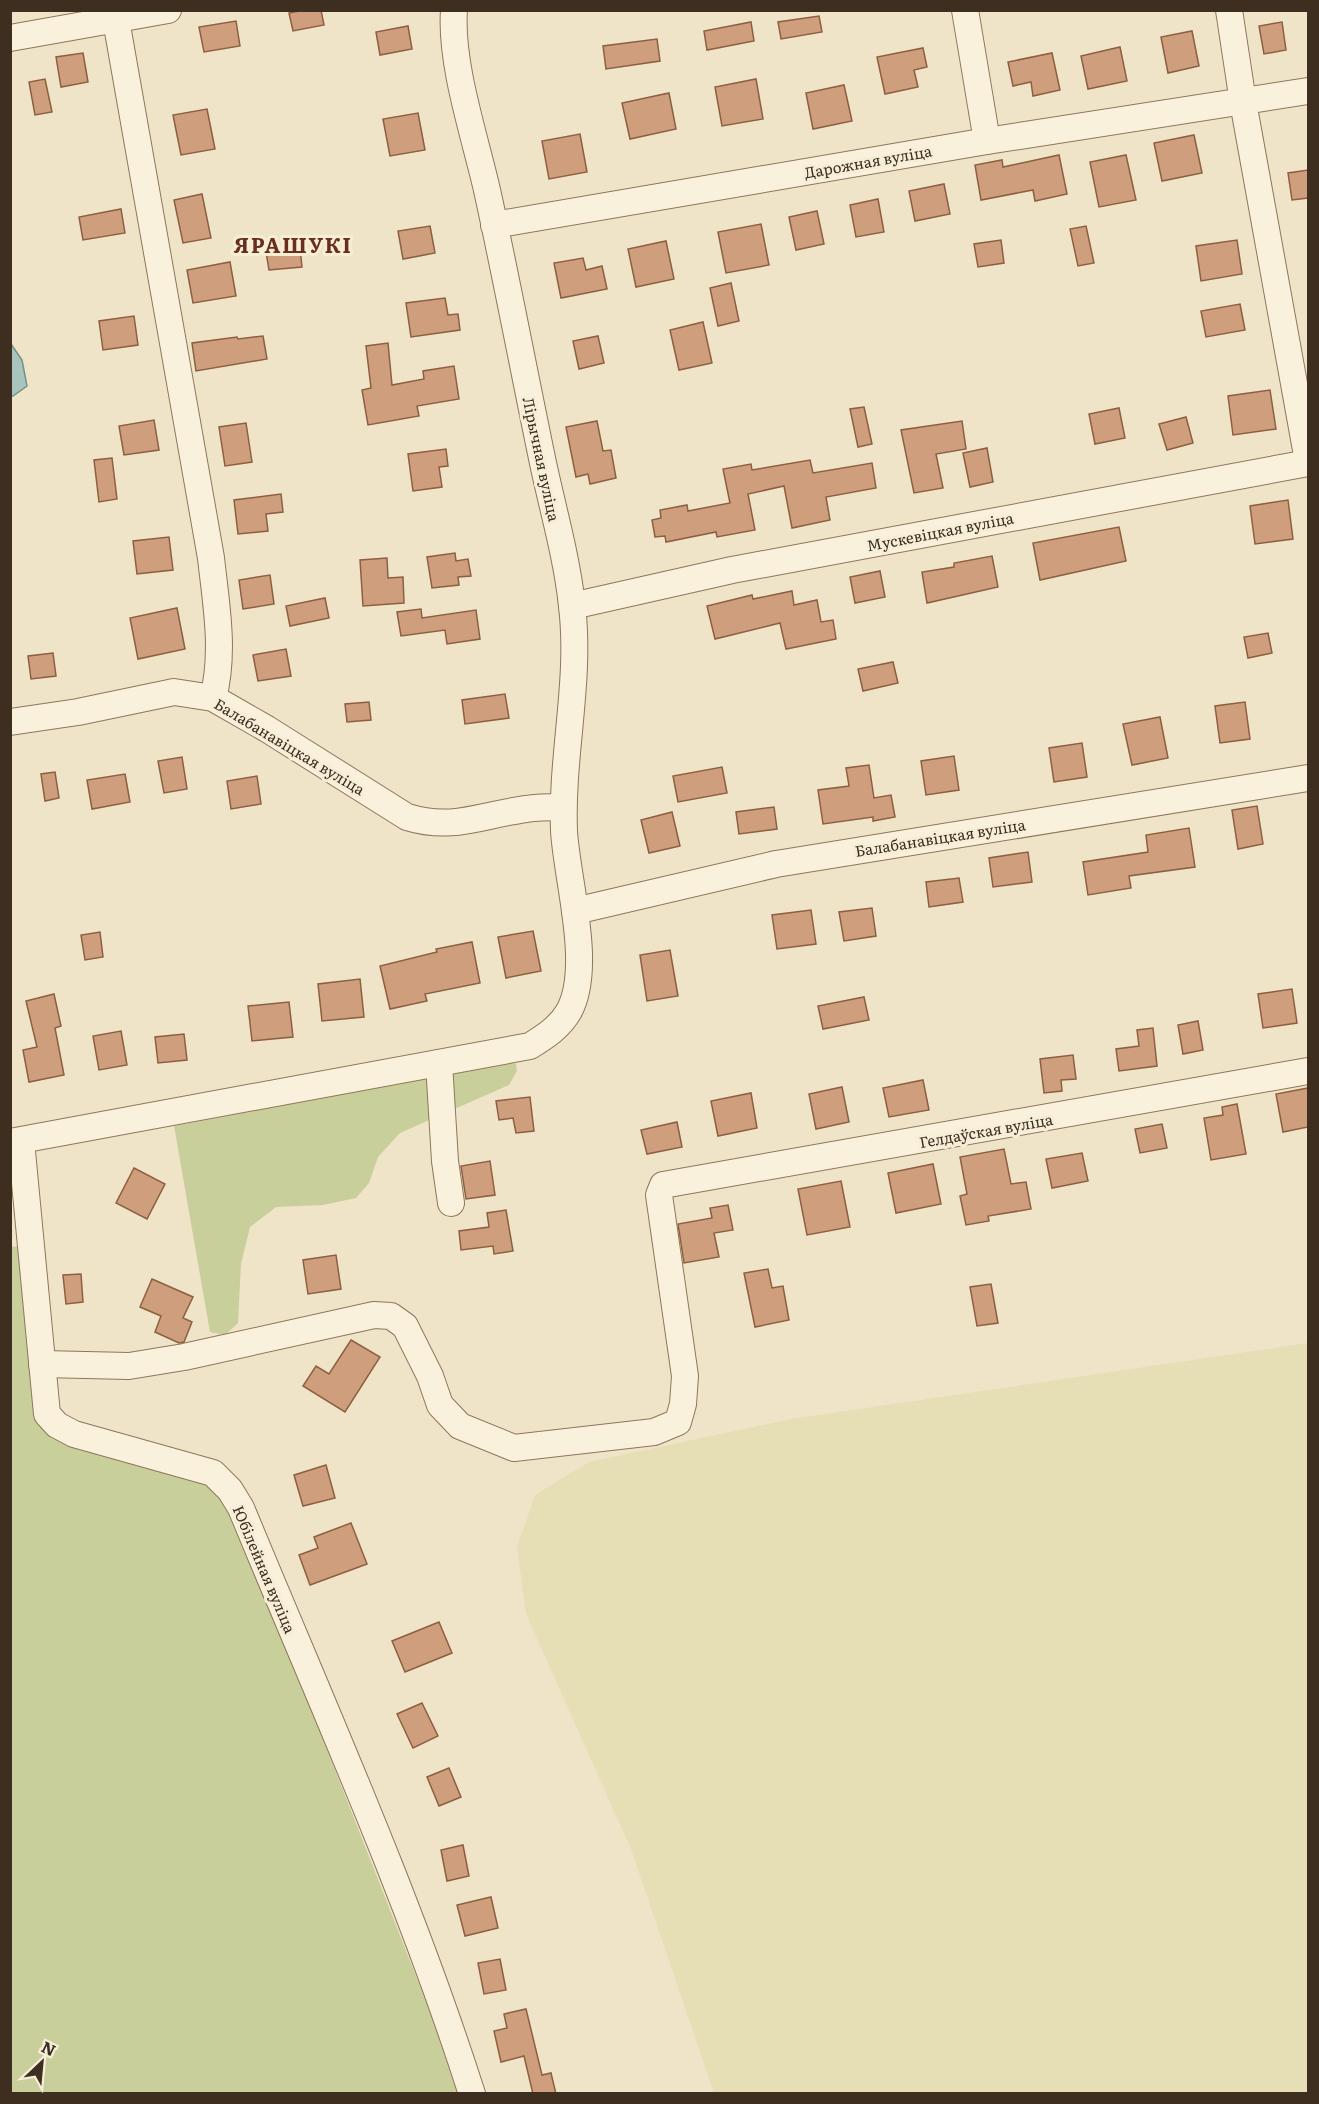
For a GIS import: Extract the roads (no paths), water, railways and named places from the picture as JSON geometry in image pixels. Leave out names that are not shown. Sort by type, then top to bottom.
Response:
[{"type":"street","points":[[10,38],[168,10]]},
{"type":"street","name":"Лірычная вуліца","points":[[16,1142],[530,1046],[554,1031],[569,1010],[580,982],[575,911],[566,857],[563,807],[574,688],[572,606],[459,66],[454,10]]},
{"type":"street","points":[[965,10],[987,141]]},
{"type":"street","points":[[1229,10],[1243,102],[1308,462]]},
{"type":"street","points":[[116,20],[211,558],[219,645],[218,678],[213,698]]},
{"type":"street","name":"Дарожная вуліца","points":[[494,225],[987,141],[1308,91]]},
{"type":"street","name":"Мускевіцкая вуліца","points":[[572,606],[732,570],[1308,462]]},
{"type":"street","name":"Балабанавіцкая вуліца","points":[[10,722],[78,712],[174,692],[213,698],[267,729],[406,817],[429,823],[450,824],[527,809],[563,807]]},
{"type":"street","name":"Балабанавіцкая вуліца","points":[[575,911],[776,864],[1308,778]]},
{"type":"street","points":[[439,1063],[445,1161],[452,1203]]},
{"type":"street","name":"Гелдаўская вуліца","points":[[42,1364],[129,1366],[184,1358],[374,1315],[391,1316],[405,1326],[430,1376],[440,1406],[460,1426],[514,1448],[654,1432],[678,1422],[683,1404],[685,1376],[659,1195],[663,1185],[1308,1071]]},
{"type":"street","name":"Юбілейная вуліца","points":[[16,1142],[47,1414],[57,1425],[74,1434],[213,1473],[230,1490],[240,1508],[344,1756],[449,2020],[472,2094]]},
{"type":"water","points":[[11,344],[22,360],[27,386],[13,396],[10,396]]},
{"type":"district","name":"ЯРАШУКІ","points":[[293,243]]}]
